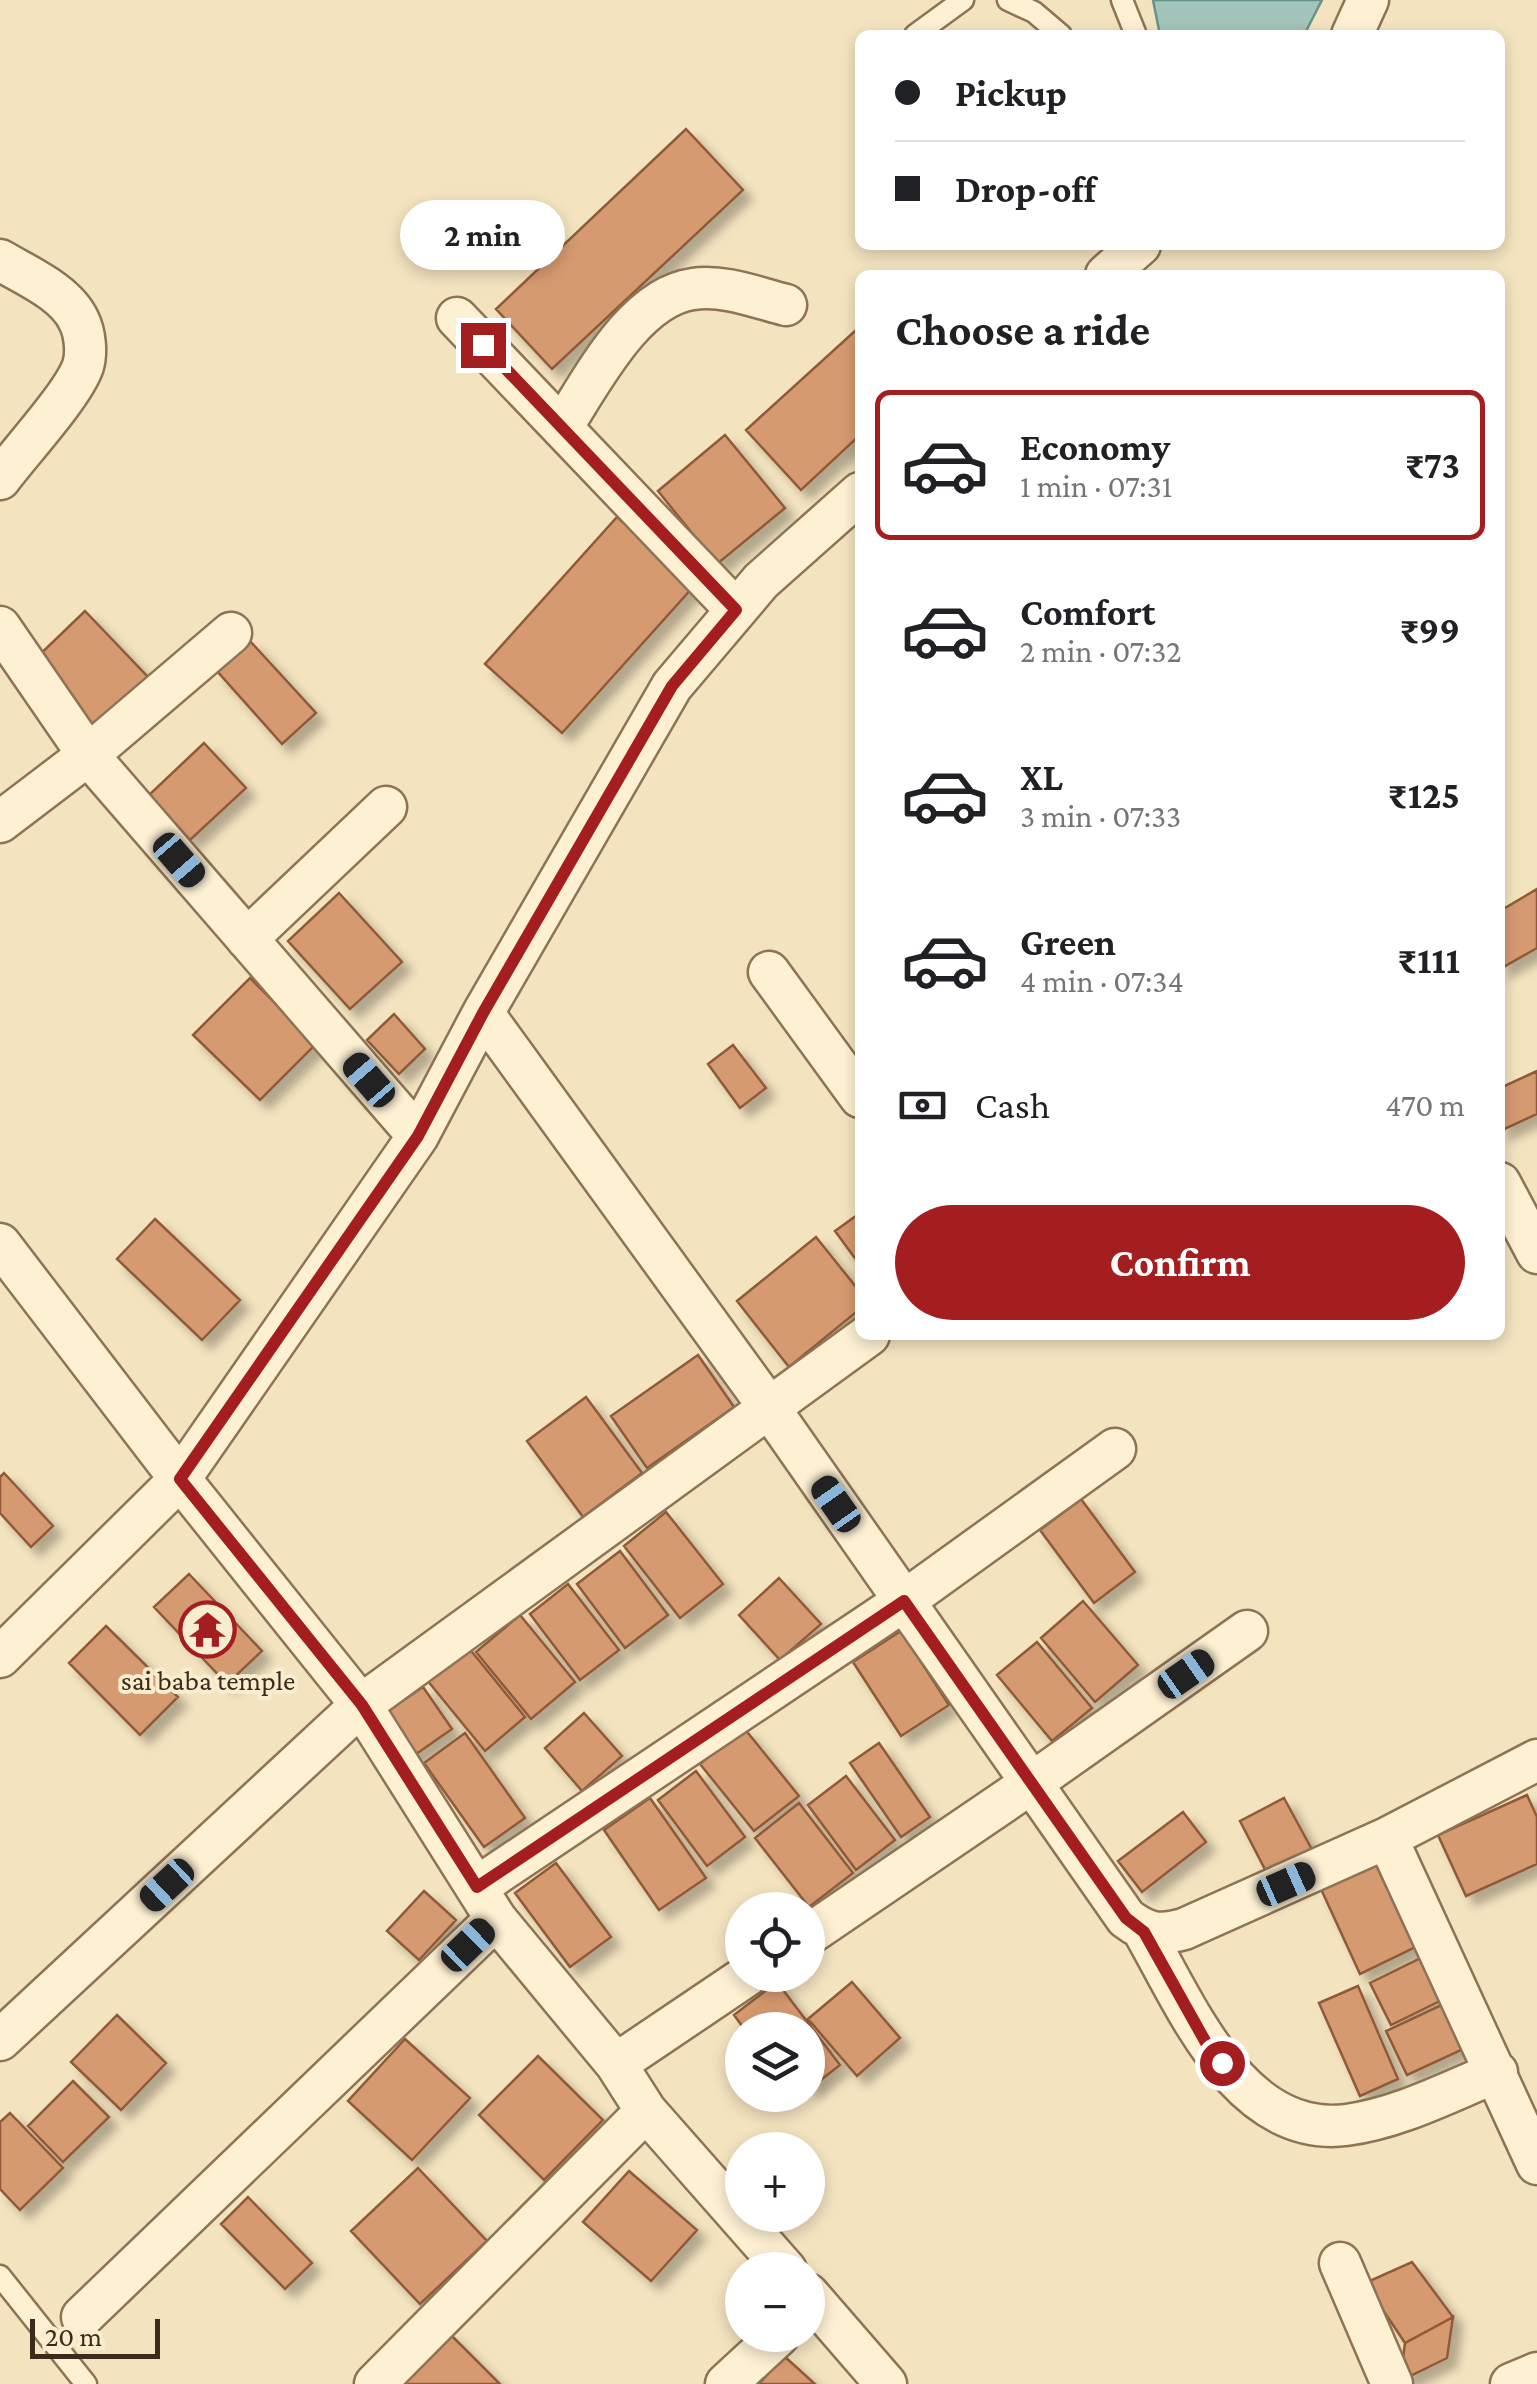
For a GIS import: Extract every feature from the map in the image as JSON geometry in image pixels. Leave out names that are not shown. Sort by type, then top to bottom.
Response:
[{"type":"street","points":[[1354,30],[1368,0]]},
{"type":"street","points":[[1112,270],[1134,250]]},
{"type":"street","points":[[0,260],[57,295],[79,319],[85,346],[83,366],[0,479]]},
{"type":"street","points":[[562,426],[622,335],[650,308],[692,288],[730,291],[786,304]]},
{"type":"street","points":[[457,318],[736,610]]},
{"type":"street","points":[[0,1657],[180,1479],[418,1136],[483,1013],[672,686],[761,580],[853,512]]},
{"type":"street","points":[[0,627],[88,755],[418,1136]]},
{"type":"street","points":[[0,822],[88,755],[231,633]]},
{"type":"street","points":[[247,939],[386,807]]},
{"type":"street","points":[[769,972],[855,1091]]},
{"type":"street","points":[[483,1013],[768,1406],[1126,1918],[1144,1932],[1209,2048],[1260,2102],[1286,2116],[1342,2126],[1399,2113],[1497,2072]]},
{"type":"street","points":[[1505,1192],[1537,1253]]},
{"type":"street","points":[[0,1244],[180,1479],[362,1705],[487,1903],[616,2064],[646,2110],[770,2252]]},
{"type":"street","points":[[0,2040],[362,1705],[862,1340]]},
{"type":"street","points":[[82,2317],[487,1903],[1115,1449]]},
{"type":"street","points":[[825,1923],[1247,1630]]},
{"type":"street","points":[[1144,1932],[1161,1936],[1184,1929],[1387,1838],[1537,1760]]},
{"type":"street","points":[[1387,1838],[1537,2164]]},
{"type":"street","points":[[616,2064],[725,1991]]},
{"type":"street","points":[[375,2384],[646,2110]]},
{"type":"street","points":[[1340,2263],[1392,2384]]},
{"type":"street","points":[[825,2317],[886,2384]]},
{"type":"street","points":[[726,2384],[761,2352]]},
{"type":"street","points":[[1511,2384],[1537,2372]]},
{"type":"lane","points":[[922,30],[963,0]]},
{"type":"lane","points":[[1008,0],[1034,12],[1055,30]]},
{"type":"lane","points":[[1122,0],[1134,30]]},
{"type":"lane","points":[[0,2276],[86,2384]]},
{"type":"water","points":[[1153,0],[1322,0],[1307,30],[1159,30]]},
{"type":"building","points":[[686,129],[743,190],[552,369],[496,309]]},
{"type":"building","points":[[855,331],[855,440],[801,490],[746,430]]},
{"type":"building","points":[[725,435],[785,508],[717,564],[658,491]]},
{"type":"building","points":[[617,517],[694,586],[562,733],[485,664]]},
{"type":"building","points":[[85,611],[148,677],[93,729],[31,663]]},
{"type":"building","points":[[250,641],[316,713],[282,744],[217,671]]},
{"type":"building","points":[[204,743],[246,788],[190,840],[149,795]]},
{"type":"building","points":[[1537,889],[1537,948],[1505,966],[1505,908]]},
{"type":"building","points":[[339,893],[402,962],[350,1009],[288,941]]},
{"type":"building","points":[[250,978],[316,1044],[260,1100],[193,1035]]},
{"type":"building","points":[[394,1014],[425,1049],[399,1074],[367,1040]]},
{"type":"building","points":[[733,1045],[766,1088],[740,1108],[708,1064]]},
{"type":"building","points":[[1537,1071],[1537,1114],[1505,1129],[1505,1086]]},
{"type":"building","points":[[855,1217],[855,1258],[835,1231]]},
{"type":"building","points":[[155,1219],[240,1300],[202,1340],[117,1259]]},
{"type":"building","points":[[816,1237],[855,1286],[855,1313],[789,1367],[737,1301]]},
{"type":"building","points":[[698,1355],[734,1407],[647,1468],[611,1416]]},
{"type":"building","points":[[586,1397],[642,1473],[583,1517],[527,1441]]},
{"type":"building","points":[[4,1473],[53,1526],[31,1547],[0,1513],[0,1477]]},
{"type":"building","points":[[1081,1499],[1135,1572],[1094,1603],[1040,1530]]},
{"type":"building","points":[[666,1512],[723,1584],[680,1618],[624,1546]]},
{"type":"building","points":[[620,1551],[668,1615],[625,1648],[577,1584]]},
{"type":"building","name":"sai baba temple","points":[[189,1574],[262,1651],[227,1684],[154,1607]]},
{"type":"building","points":[[779,1578],[821,1624],[780,1660],[739,1615]]},
{"type":"building","points":[[568,1584],[619,1650],[580,1680],[530,1614]]},
{"type":"building","points":[[1083,1601],[1138,1665],[1095,1702],[1041,1638]]},
{"type":"building","points":[[520,1615],[575,1682],[531,1719],[476,1652]]},
{"type":"building","points":[[106,1626],[178,1697],[140,1735],[69,1663]]},
{"type":"building","points":[[901,1631],[949,1705],[901,1736],[853,1662]]},
{"type":"building","points":[[1037,1642],[1092,1708],[1052,1741],[997,1675]]},
{"type":"building","points":[[468,1647],[525,1717],[485,1751],[427,1680]]},
{"type":"building","points":[[423,1687],[452,1729],[409,1759],[380,1716]]},
{"type":"building","points":[[584,1713],[622,1756],[582,1791],[545,1748]]},
{"type":"building","points":[[744,1728],[799,1796],[754,1831],[700,1764]]},
{"type":"building","points":[[465,1733],[525,1818],[484,1847],[424,1763]]},
{"type":"building","points":[[879,1743],[930,1817],[901,1837],[850,1763]]},
{"type":"building","points":[[696,1771],[745,1837],[707,1866],[658,1800]]},
{"type":"building","points":[[846,1776],[895,1840],[856,1870],[808,1805]]},
{"type":"building","points":[[1527,1795],[1537,1817],[1537,1864],[1466,1896],[1438,1835]]},
{"type":"building","points":[[650,1798],[706,1878],[659,1910],[604,1830]]},
{"type":"building","points":[[1284,1798],[1316,1857],[1271,1881],[1240,1821]]},
{"type":"building","points":[[799,1803],[853,1873],[825,1895],[797,1892],[755,1838]]},
{"type":"building","points":[[1183,1812],[1206,1842],[1142,1892],[1118,1861]]},
{"type":"building","points":[[1381,1861],[1420,1945],[1360,1974],[1321,1889]]},
{"type":"building","points":[[556,1863],[611,1937],[570,1967],[515,1893]]},
{"type":"building","points":[[424,1891],[456,1920],[419,1960],[387,1931]]},
{"type":"building","points":[[1425,1956],[1446,1998],[1391,2025],[1370,1983]]},
{"type":"building","points":[[852,1982],[900,2038],[857,2076],[825,2039],[825,2012],[816,2012]]},
{"type":"building","points":[[1358,1986],[1398,2079],[1360,2096],[1319,2003]]},
{"type":"building","points":[[764,1992],[785,1992],[800,2012],[738,2012]]},
{"type":"building","points":[[1450,2001],[1470,2046],[1407,2075],[1386,2031]]},
{"type":"building","points":[[117,2015],[166,2063],[121,2110],[71,2062]]},
{"type":"building","points":[[405,2039],[470,2098],[412,2160],[348,2101]]},
{"type":"building","points":[[825,2045],[840,2065],[825,2077]]},
{"type":"building","points":[[538,2056],[603,2120],[544,2180],[479,2115]]},
{"type":"building","points":[[73,2081],[109,2117],[63,2162],[28,2126]]},
{"type":"building","points":[[10,2113],[63,2168],[20,2210],[0,2189],[0,2122]]},
{"type":"building","points":[[418,2168],[487,2241],[420,2304],[351,2231]]},
{"type":"building","points":[[629,2171],[697,2230],[651,2281],[583,2222]]},
{"type":"building","points":[[248,2197],[312,2263],[285,2289],[221,2224]]},
{"type":"building","points":[[1412,2262],[1453,2317],[1405,2343],[1365,2283]]},
{"type":"building","points":[[1453,2317],[1447,2358],[1400,2381],[1405,2343]]},
{"type":"building","points":[[448,2332],[500,2384],[396,2384]]},
{"type":"building","points":[[784,2356],[815,2384],[759,2384]]},
{"type":"place","name":"sai baba temple","points":[[208,1629]]},
{"type":"route","points":[[483,345],[736,610],[672,686],[483,1013],[418,1136],[180,1479],[362,1705],[477,1887],[904,1601],[1126,1918],[1144,1932],[1209,2048],[1222,2063]]}]
